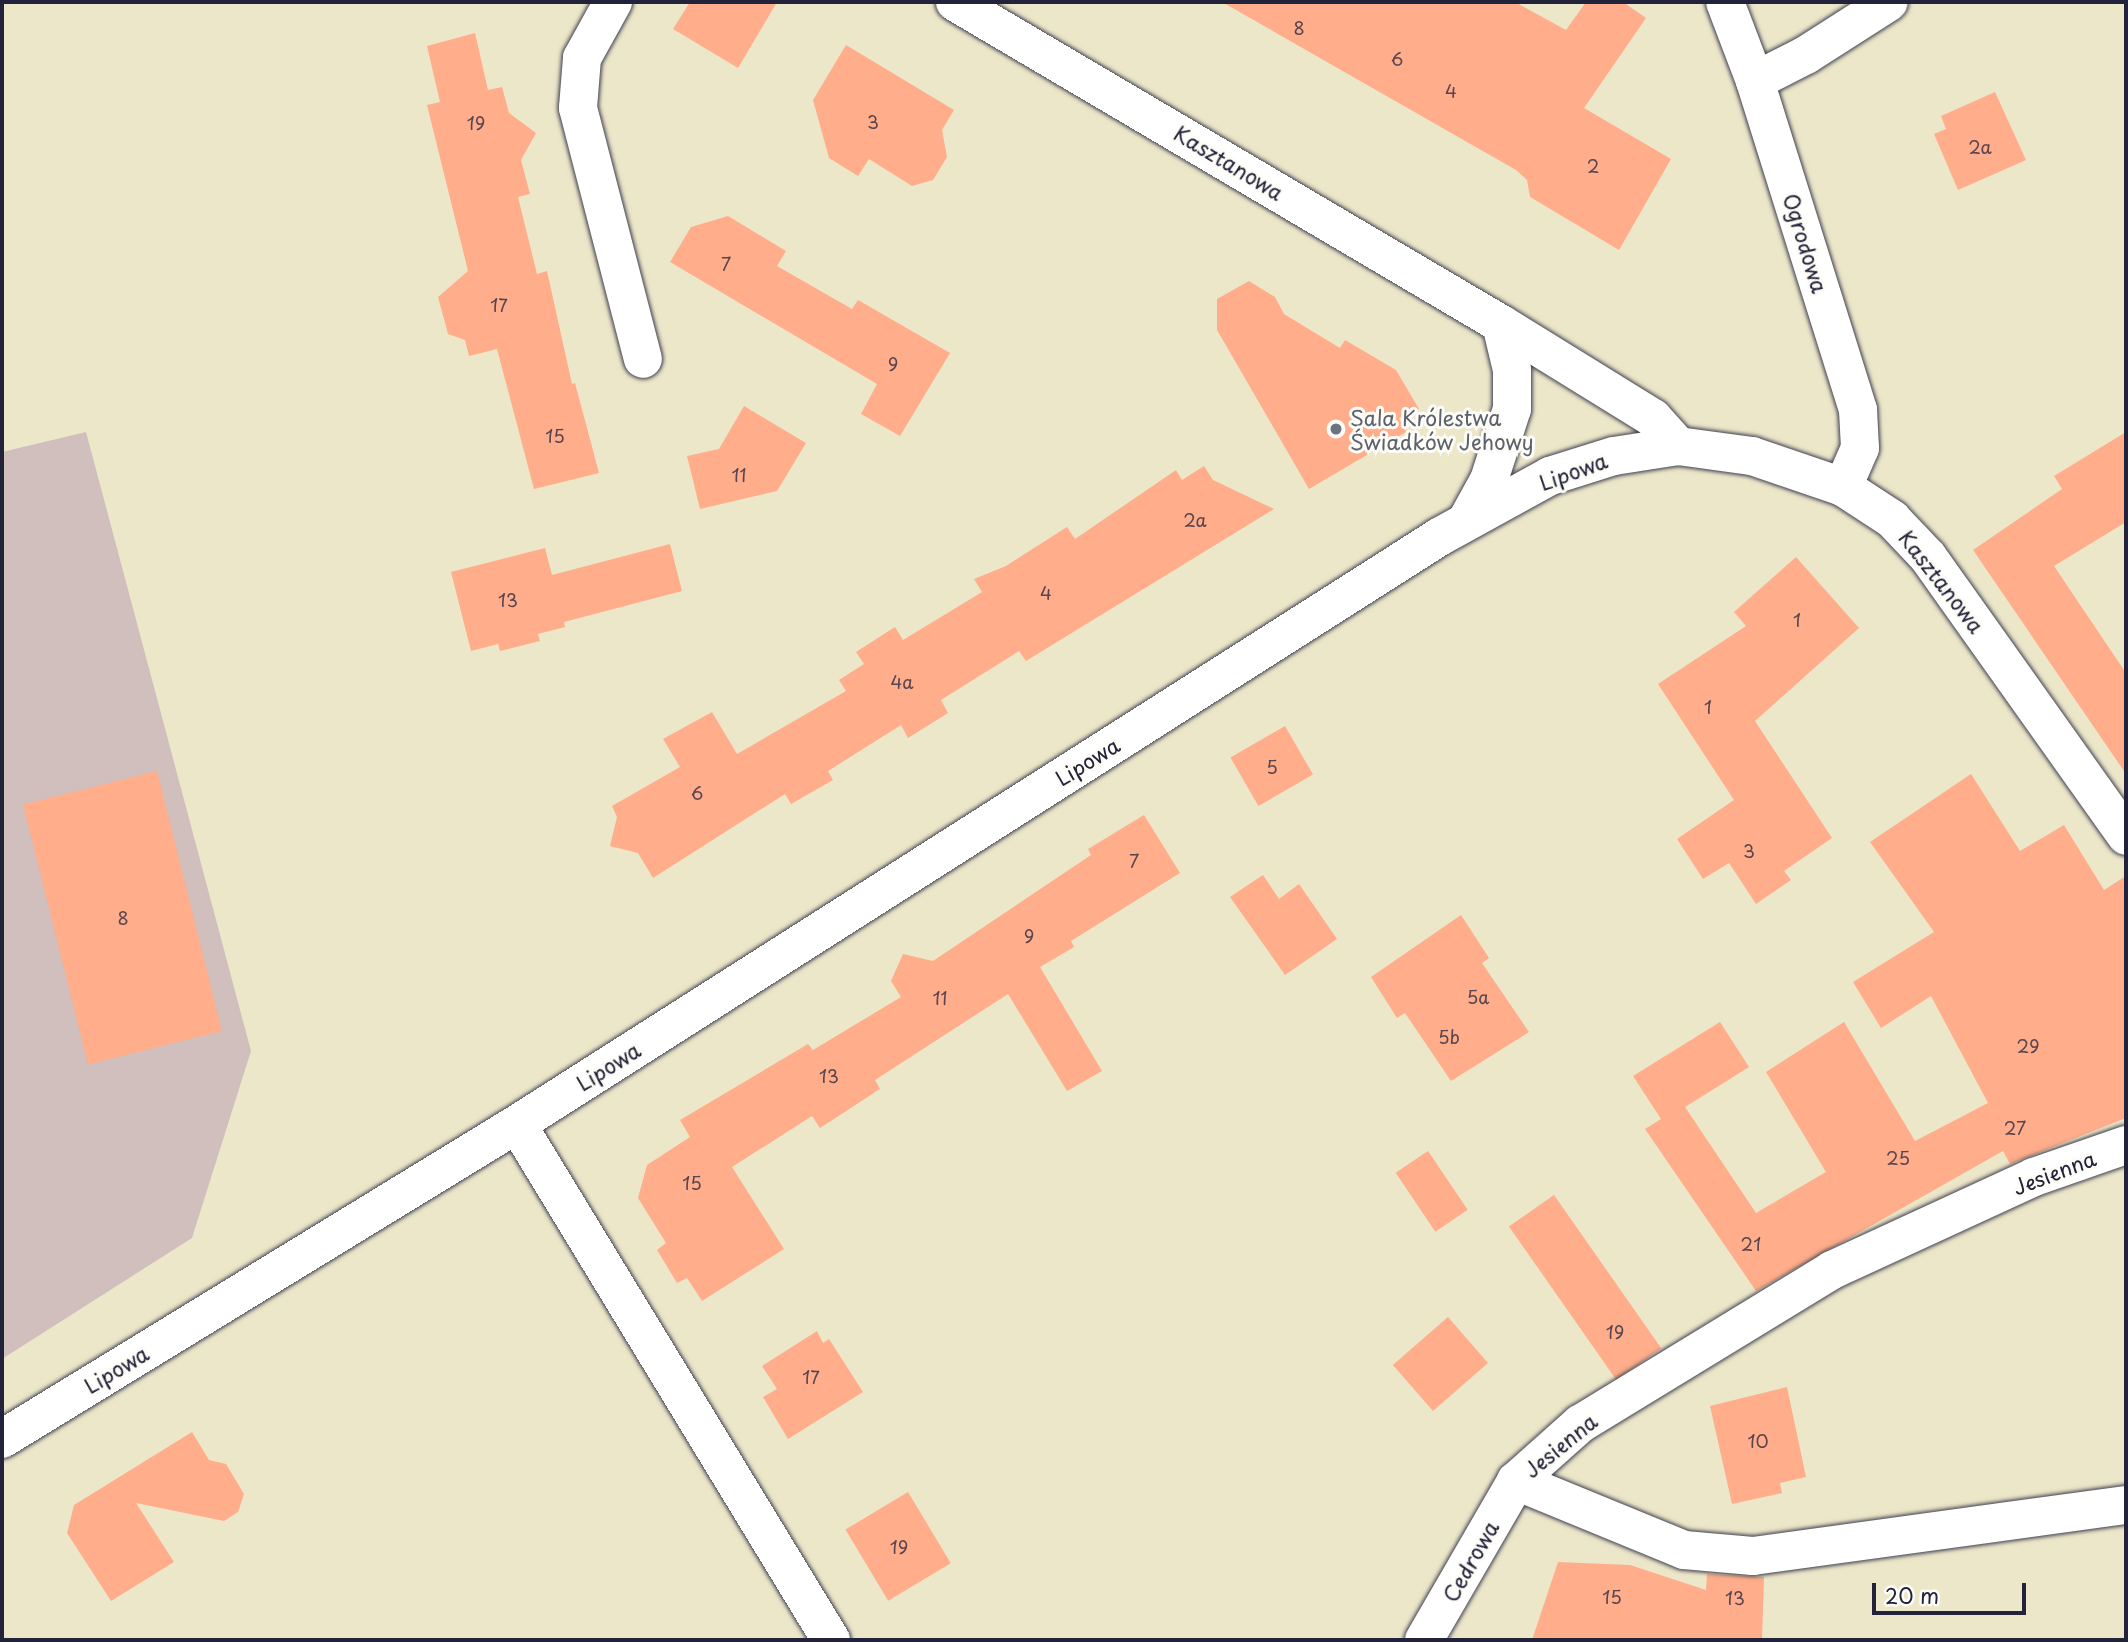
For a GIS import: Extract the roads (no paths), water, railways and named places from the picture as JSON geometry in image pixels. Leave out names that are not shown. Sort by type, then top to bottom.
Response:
[{"type":"street","points":[[613,2],[582,58],[578,108],[643,359]]},
{"type":"street","name":"Kasztanowa","points":[[955,2],[1501,324],[1653,418],[1678,446],[1752,456],[1843,487],[1892,519],[1928,557],[2126,836]]},
{"type":"street","name":"Ogrodowa","points":[[1725,2],[1755,81],[1858,410],[1860,448],[1843,487]]},
{"type":"street","points":[[1755,81],[1806,55],[1889,2]]},
{"type":"street","points":[[1467,520],[1489,480],[1512,409],[1512,370],[1501,324]]},
{"type":"street","name":"Lipowa","points":[[2,1439],[517,1124],[1467,520],[1550,476],[1614,456],[1678,446]]},
{"type":"street","points":[[517,1124],[831,1640]]},
{"type":"street","name":"Jesienna","points":[[2126,1146],[2034,1177],[1832,1270],[1580,1424],[1516,1481],[1684,1550],[1753,1556],[2126,1505]]},
{"type":"street","name":"Cedrowa","points":[[1424,1640],[1516,1481]]},
{"type":"place","name":"Sala Królestwa Świadków Jehowy","points":[[1336,429]]}]
